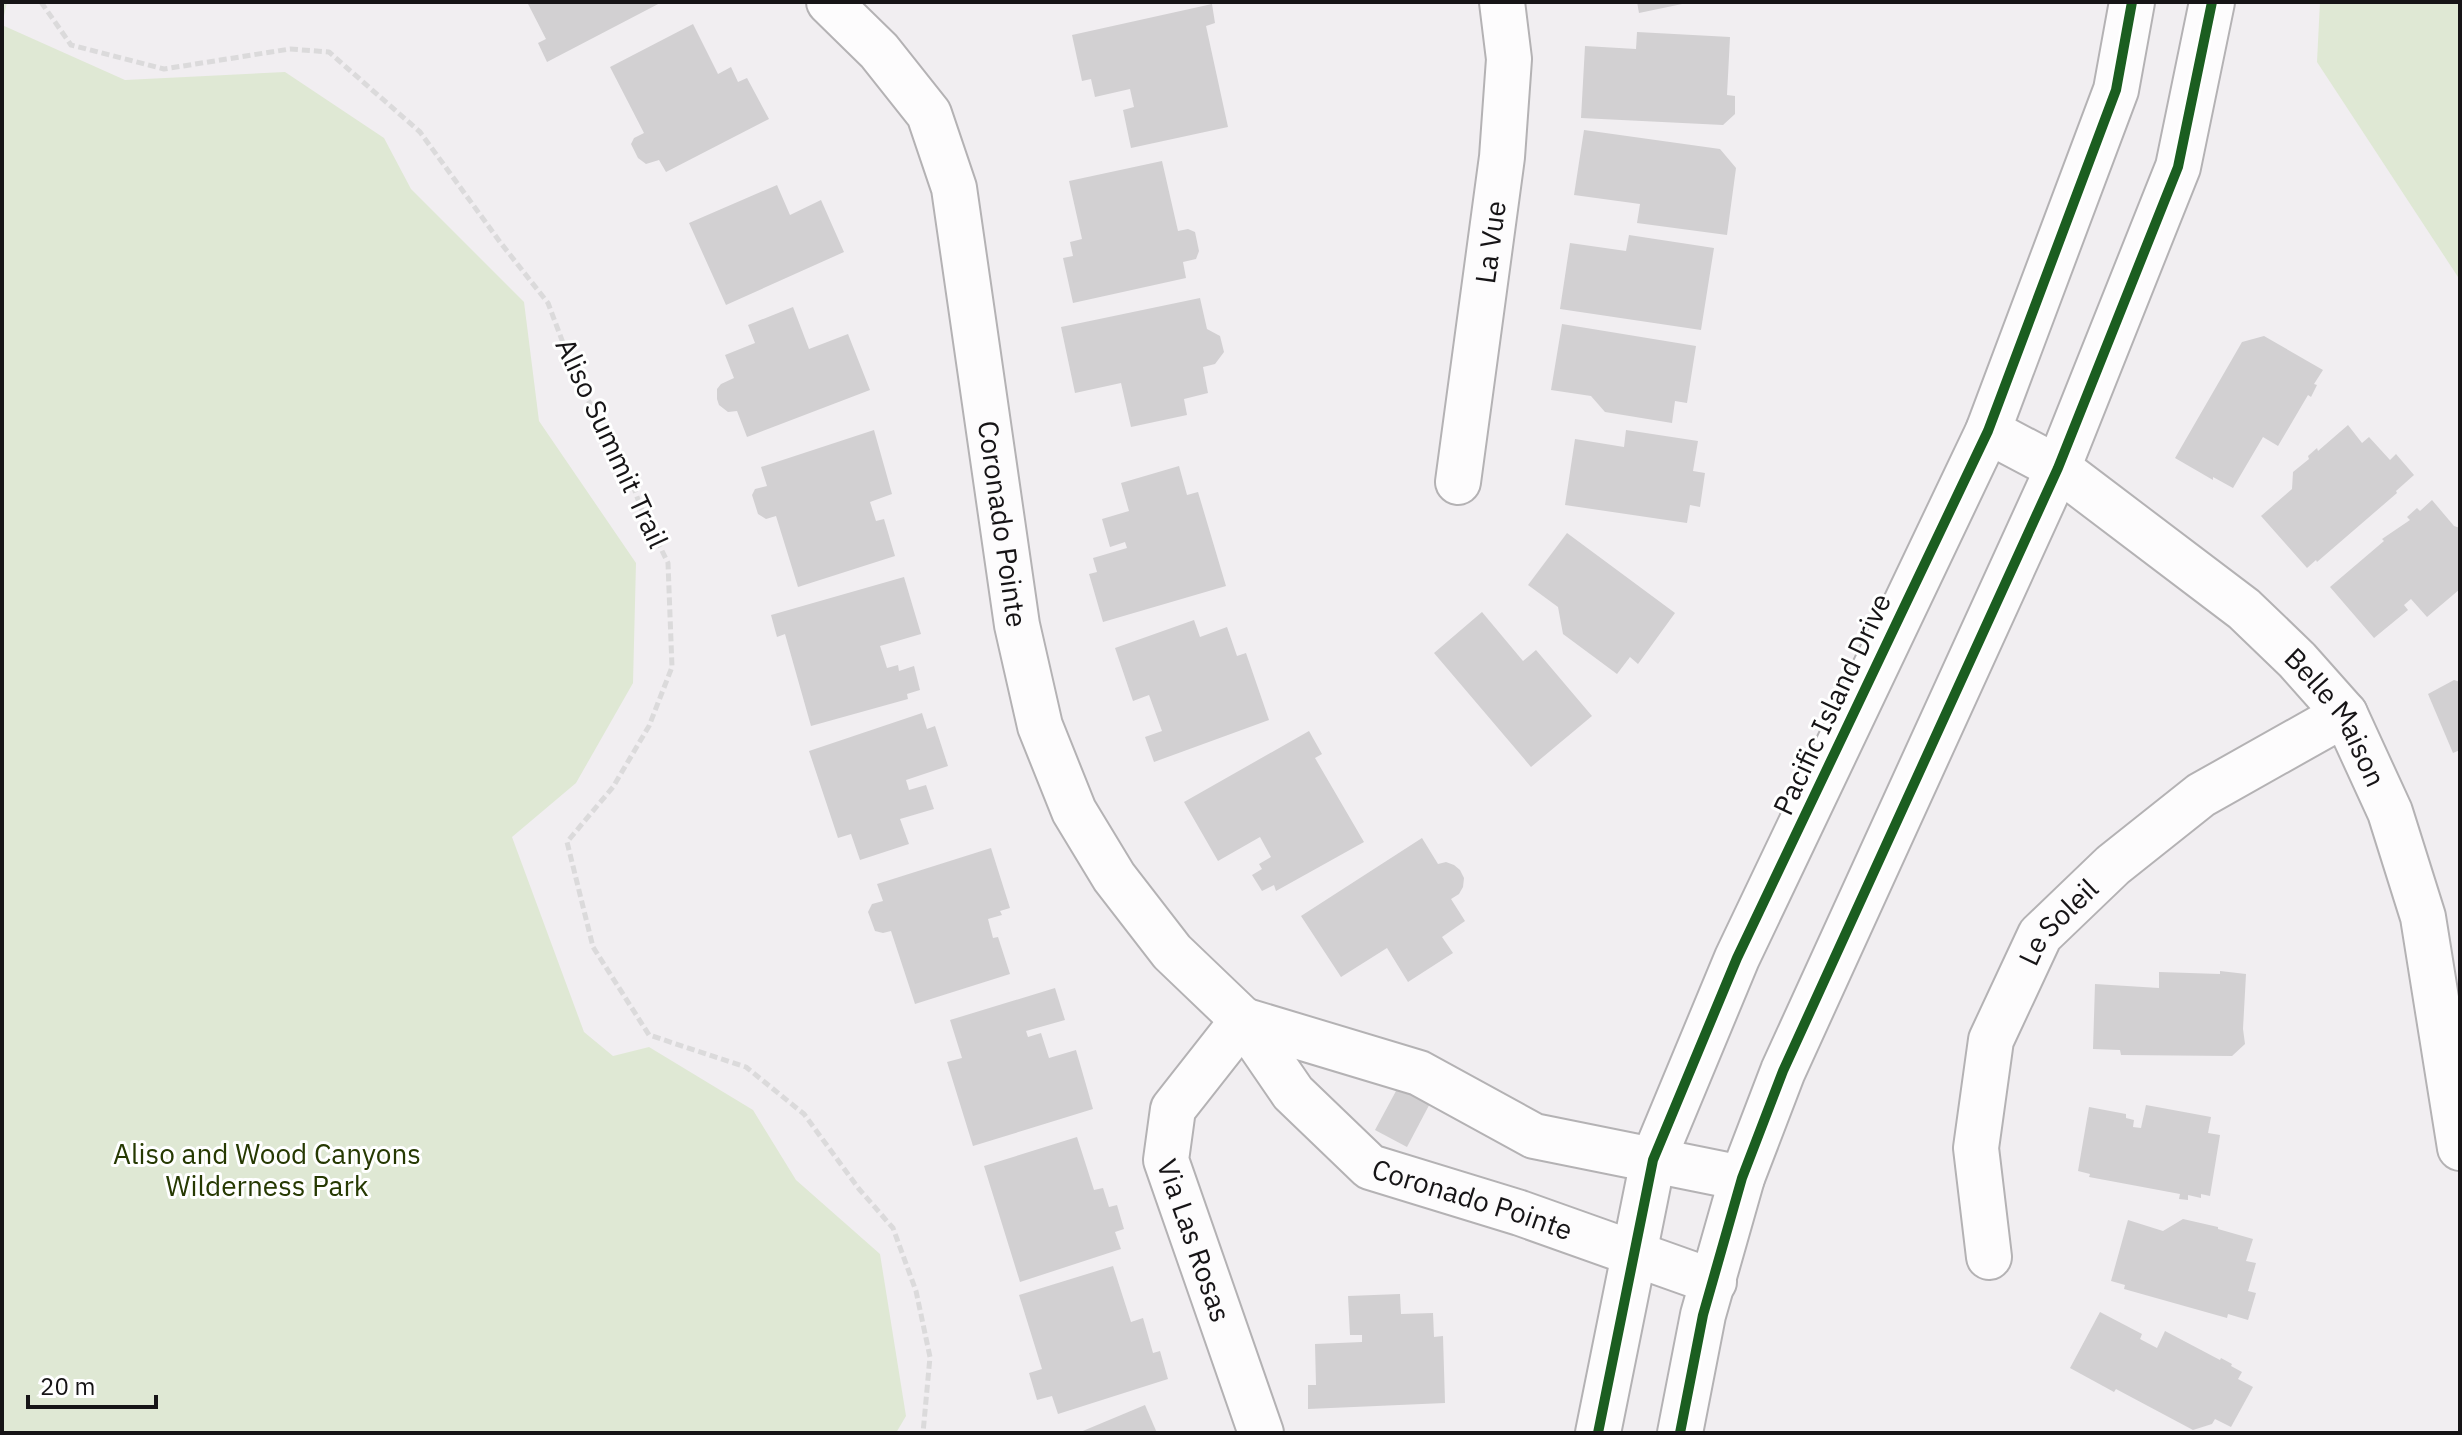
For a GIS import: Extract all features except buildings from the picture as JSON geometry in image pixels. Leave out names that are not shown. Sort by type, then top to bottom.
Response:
[{"type":"street","name":"Coronado Pointe","points":[[829,2],[879,51],[929,114],[954,188],[1017,625],[1040,726],[1074,811],[1114,877],[1172,952],[1243,1020],[1293,1093],[1370,1167],[1520,1213],[1714,1282]]},
{"type":"street","name":"La Vue","points":[[1458,482],[1502,157],[1509,59],[1502,2]]},
{"type":"street","name":"Pacific Island Drive","points":[[1598,1433],[1653,1160],[1737,958],[1988,431],[2116,90],[2132,2]]},
{"type":"street","points":[[1680,1433],[1703,1315],[1742,1178],[1789,1056],[2058,468],[2178,167],[2212,2]]},
{"type":"street","name":"Belle Maison","points":[[1988,431],[2058,468],[2244,609],[2297,660],[2345,714],[2390,812],[2423,917],[2460,1148]]},
{"type":"street","name":"Le Soleil","points":[[1989,1257],[1976,1148],[1991,1040],[2040,935],[2113,865],[2201,795],[2345,714]]},
{"type":"street","name":"Coronado Pointe","points":[[1243,1020],[1419,1073],[1534,1136],[1742,1178]]},
{"type":"street","name":"Via Las Rosas","points":[[1243,1020],[1173,1109],[1166,1160],[1261,1433]]},
{"type":"green space","points":[[2,2],[7,2],[2,25]]},
{"type":"green space","points":[[2320,2],[2460,2],[2460,280],[2317,62]]},
{"type":"green space","name":"Aliso and Wood Canyons Wilderness Park","points":[[2,25],[125,80],[285,72],[384,138],[411,189],[524,302],[539,421],[636,563],[633,683],[576,783],[512,837],[584,1032],[613,1056],[649,1047],[753,1110],[796,1180],[880,1254],[906,1416],[896,1433],[2,1433]]},
{"type":"cycle path","points":[[1598,1433],[1653,1160],[1737,958],[1988,431],[2116,90],[2132,2]]},
{"type":"cycle path","points":[[1680,1433],[1703,1315],[1742,1178],[1783,1071],[2058,468],[2178,167],[2212,2]]}]
